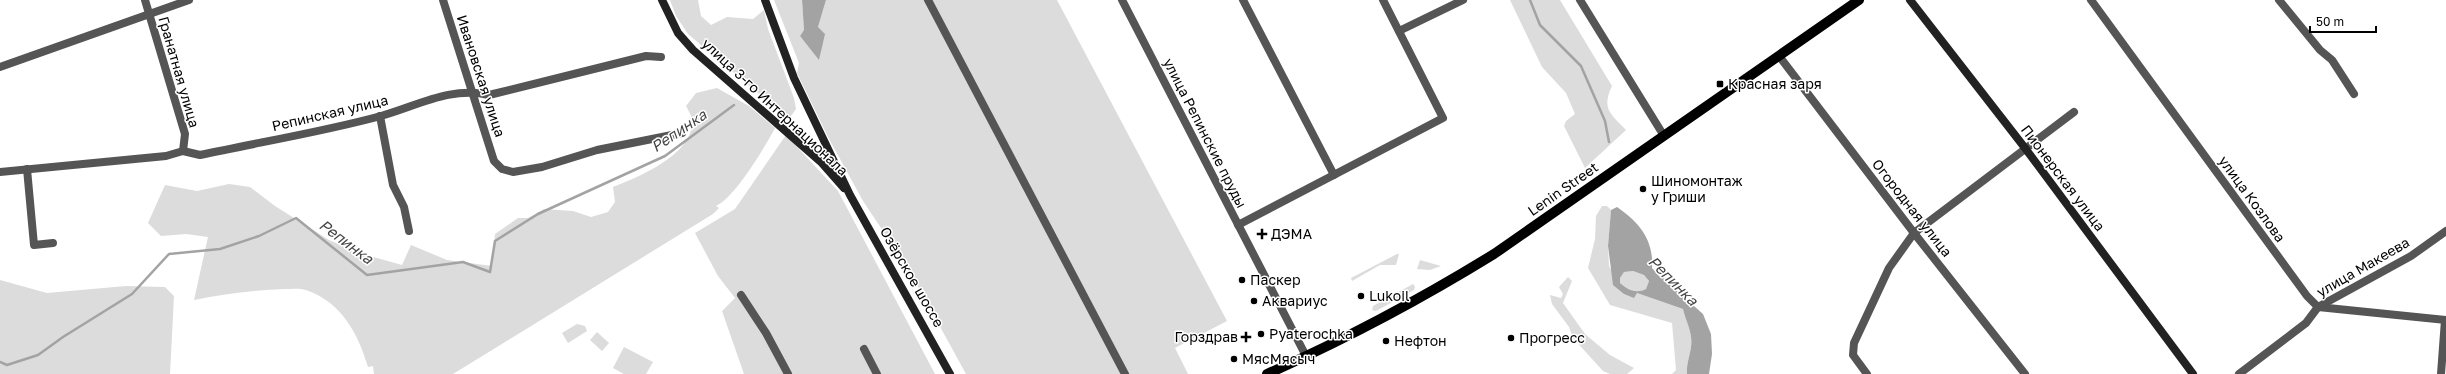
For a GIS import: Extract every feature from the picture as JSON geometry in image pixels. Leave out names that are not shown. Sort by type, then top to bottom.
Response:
[{"type":"main road","name":"улица 3-го Интернационала","points":[[662,0],[678,32],[694,50],[822,163],[850,194]]},
{"type":"main road","name":"улица 3-го Интернационала","points":[[765,0],[794,78],[850,194]]},
{"type":"main road","name":"Lenin Street","points":[[1267,374],[1368,327],[1481,262],[1859,0]]},
{"type":"main road","name":"Пионерская улица","points":[[1910,0],[2025,148],[2193,374]]},
{"type":"main road","name":"Озёрское шоссе","points":[[850,194],[950,374]]},
{"type":"street","name":"Гранатная улица","points":[[145,0],[185,134],[183,151]]},
{"type":"street","points":[[0,66],[188,0]]},
{"type":"street","name":"Ивановская улица","points":[[442,0],[494,160],[502,169],[513,172],[542,167],[597,150],[682,133]]},
{"type":"street","points":[[928,0],[1126,374]]},
{"type":"street","name":"улица Репинские пруды","points":[[1122,0],[1238,225],[1443,118],[1383,0]]},
{"type":"street","points":[[1244,0],[1334,176]]},
{"type":"street","points":[[1399,31],[1463,0]]},
{"type":"street","points":[[1580,0],[1664,136]]},
{"type":"street","name":"улица Козлова","points":[[2091,0],[2307,296],[2318,307]]},
{"type":"street","points":[[2279,0],[2320,50],[2332,60],[2354,94]]},
{"type":"street","name":"Репинская улица","points":[[0,172],[166,156],[183,151],[200,155],[380,116],[459,92],[472,91],[489,95],[646,56],[661,57]]},
{"type":"street","name":"Огородная улица","points":[[1780,56],[1914,233],[2025,374]]},
{"type":"street","points":[[1867,374],[1853,355],[1854,343],[1889,268],[1914,233],[2074,112]]},
{"type":"street","points":[[380,116],[394,185],[404,207],[409,231]]},
{"type":"street","points":[[27,169],[34,245],[53,243]]},
{"type":"street","points":[[1238,225],[1306,356]]},
{"type":"street","name":"улица Макеева","points":[[2239,374],[2306,324],[2318,307],[2411,256],[2446,231]]},
{"type":"street","points":[[740,295],[766,332],[788,374]]},
{"type":"street","points":[[2318,307],[2446,320],[2441,374]]},
{"type":"street","points":[[864,349],[877,374]]},
{"type":"shaded area","points":[[670,0],[698,0],[701,16],[711,25],[727,17],[753,19],[764,10],[768,29],[794,98],[796,109],[791,116],[786,117],[688,34],[676,16]]},
{"type":"shaded area","points":[[774,0],[802,0],[804,30],[800,36],[819,59],[821,50],[818,27],[826,0],[1057,0],[1227,321],[1175,348],[1188,374],[966,374],[909,270],[863,201],[828,137],[797,73],[799,63]]},
{"type":"shaded area","points":[[802,0],[826,0],[818,27],[825,34],[819,60],[800,36],[804,30]]},
{"type":"shaded area","points":[[1510,0],[1560,0],[1612,86],[1607,100],[1609,111],[1626,130],[1585,168],[1564,126],[1566,121],[1575,114],[1566,93],[1542,67]]},
{"type":"shaded area","points":[[717,88],[749,106],[775,128],[757,159],[740,183],[731,194],[716,206],[719,208],[713,214],[453,374],[374,374],[373,366],[368,367],[359,342],[346,320],[329,302],[306,290],[262,290],[194,300],[208,237],[186,234],[161,236],[148,223],[165,185],[197,191],[229,184],[250,187],[275,206],[329,240],[359,253],[402,265],[411,245],[447,260],[492,266],[495,234],[518,218],[528,218],[544,209],[573,211],[591,217],[608,212],[615,202],[613,187],[636,178],[663,163],[675,154],[684,144],[690,132],[692,118],[686,106],[696,93]]},
{"type":"shaded area","points":[[786,135],[838,191],[935,374],[744,374],[722,311],[735,298],[718,276],[695,233],[735,209]]},
{"type":"shaded area","points":[[1602,206],[1607,206],[1611,210],[1608,246],[1609,266],[1624,294],[1634,297],[1637,293],[1683,309],[1691,337],[1687,374],[1672,374],[1676,370],[1672,323],[1610,305],[1588,268],[1595,239],[1596,216]]},
{"type":"shaded area","points":[[1617,207],[1632,219],[1648,240],[1652,258],[1652,268],[1659,276],[1669,281],[1677,291],[1703,314],[1711,334],[1712,354],[1709,374],[1687,374],[1691,337],[1683,309],[1637,293],[1634,298],[1624,294],[1613,285],[1608,246],[1611,210]],"holes":[[[1633,271],[1644,275],[1649,281],[1646,289],[1635,291],[1626,288],[1620,283],[1620,278],[1624,272]]]},
{"type":"shaded area","points":[[1399,254],[1396,265],[1380,265],[1352,281],[1351,278]]},
{"type":"shaded area","points":[[1420,260],[1441,266],[1430,270],[1417,269]]},
{"type":"shaded area","points":[[1633,271],[1644,275],[1649,281],[1646,289],[1635,291],[1626,288],[1620,283],[1620,278],[1624,272]]},
{"type":"shaded area","points":[[1568,277],[1572,281],[1563,303],[1585,334],[1610,355],[1634,368],[1627,374],[1610,374],[1603,371],[1573,338],[1569,327],[1552,304],[1550,295],[1561,298],[1563,294],[1559,287]]},
{"type":"shaded area","points":[[0,280],[47,293],[126,286],[165,287],[174,296],[170,374],[0,374]]},
{"type":"shaded area","points":[[1413,284],[1415,287],[1414,290],[1376,311],[1372,310],[1373,306]]},
{"type":"shaded area","points":[[577,324],[585,326],[587,331],[568,343],[562,333]]},
{"type":"shaded area","points":[[597,332],[609,343],[602,351],[590,340]]},
{"type":"shaded area","points":[[624,347],[653,362],[646,374],[624,374],[613,368]]},
{"type":"waterway","name":"Репинка","points":[[1530,0],[1540,25],[1581,66],[1605,121],[1609,142]]},
{"type":"waterway","name":"Репинка","points":[[0,362],[7,365],[38,355],[63,337],[132,294],[169,254],[220,249],[259,236],[296,218],[367,275],[463,262],[490,272],[495,241],[538,214],[665,156],[734,105]]},
{"type":"place","name":"Красная заря","points":[[1720,84]]},
{"type":"place","name":"Шиномонтаж у Гриши","points":[[1643,189]]},
{"type":"place","name":"ДЭМА","points":[[1262,234]]},
{"type":"place","name":"Паскер","points":[[1242,280]]},
{"type":"place","name":"Lukoil","points":[[1361,296]]},
{"type":"place","name":"Аквариус","points":[[1254,301]]},
{"type":"place","name":"Pyaterochka","points":[[1261,334]]},
{"type":"place","name":"Горздрав","points":[[1246,337]]},
{"type":"place","name":"Прогресс","points":[[1511,338]]},
{"type":"place","name":"Нефтон","points":[[1386,341]]},
{"type":"place","name":"МясМясыч","points":[[1234,359]]}]
